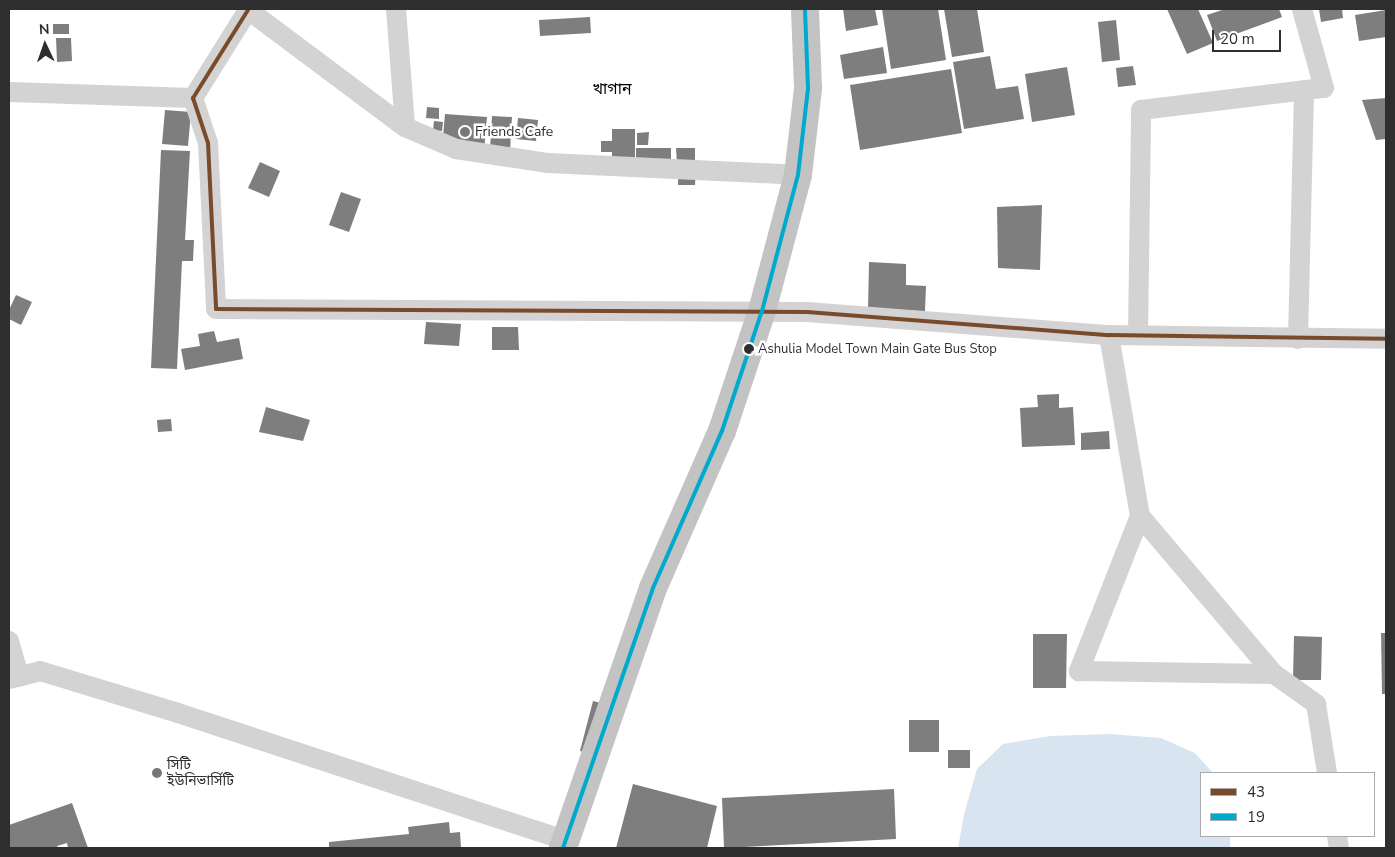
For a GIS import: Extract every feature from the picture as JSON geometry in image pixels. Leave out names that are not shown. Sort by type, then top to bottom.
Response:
[{"type":"highway","points":[[564,844],[653,588],[722,431],[762,311],[798,175],[808,88],[808,35],[805,9]]},
{"type":"street","points":[[193,98],[248,9],[405,126],[456,149],[548,162],[798,175]]},
{"type":"street","points":[[396,9],[405,126]]},
{"type":"street","points":[[1138,335],[1141,110],[1324,88],[1302,9]]},
{"type":"street","points":[[1298,339],[1304,90]]},
{"type":"street","points":[[9,92],[193,98]]},
{"type":"street","points":[[193,98],[208,143],[216,309],[762,311],[817,313],[1109,334],[1298,339],[1386,339]]},
{"type":"street","points":[[1109,334],[1140,516],[1274,674],[1316,704],[1327,772]]},
{"type":"street","points":[[1140,516],[1079,671],[1274,674]]},
{"type":"street","points":[[9,641],[14,678],[40,671],[178,712],[564,844]]},
{"type":"shaded area","points":[[1109,734],[1161,738],[1195,753],[1212,772],[1200,772],[1200,837],[1230,837],[1230,848],[958,848],[964,814],[977,769],[1003,744],[1050,736]]},
{"type":"building","points":[[843,9],[875,9],[878,25],[846,31]]},
{"type":"building","points":[[882,9],[938,9],[946,60],[891,69]]},
{"type":"building","points":[[944,9],[977,9],[984,52],[952,57]]},
{"type":"building","points":[[1167,9],[1198,9],[1213,43],[1187,54]]},
{"type":"building","points":[[1225,9],[1279,9],[1282,17],[1217,41],[1207,15]]},
{"type":"building","points":[[1319,9],[1342,9],[1343,18],[1321,22]]},
{"type":"building","points":[[1386,10],[1386,37],[1359,41],[1355,15]]},
{"type":"building","points":[[590,17],[591,33],[540,36],[539,20]]},
{"type":"building","points":[[1116,20],[1120,60],[1102,62],[1098,22]]},
{"type":"building","points":[[53,24],[69,24],[69,34],[53,34]]},
{"type":"building","points":[[56,38],[71,38],[72,61],[57,62]]},
{"type":"building","points":[[883,47],[887,73],[844,79],[840,55]]},
{"type":"building","points":[[990,56],[996,89],[1018,86],[1024,119],[964,129],[953,62]]},
{"type":"building","points":[[1133,66],[1136,85],[1118,87],[1116,68]]},
{"type":"building","points":[[1067,67],[1075,115],[1032,122],[1025,74]]},
{"type":"building","points":[[951,69],[962,133],[860,150],[850,85]]},
{"type":"building","points":[[1386,98],[1386,139],[1376,140],[1362,100]]},
{"type":"building","points":[[427,107],[439,108],[439,119],[426,118]]},
{"type":"building","points":[[165,110],[191,112],[188,146],[162,144]]},
{"type":"building","name":"Friends Cafe","points":[[445,114],[487,117],[484,151],[442,147]]},
{"type":"building","points":[[492,116],[512,117],[510,151],[490,149]]},
{"type":"building","points":[[518,118],[538,120],[536,141],[516,139]]},
{"type":"building","points":[[434,121],[443,122],[442,131],[433,130]]},
{"type":"building","points":[[612,129],[635,129],[635,168],[612,168],[612,152],[601,152],[601,141],[612,141]]},
{"type":"building","points":[[649,132],[648,145],[637,145],[637,133]]},
{"type":"building","points":[[636,148],[671,148],[671,163],[636,163]]},
{"type":"building","points":[[676,148],[695,148],[695,164],[677,165]]},
{"type":"building","points":[[161,150],[190,151],[185,240],[194,240],[193,261],[182,261],[177,369],[151,368]]},
{"type":"building","points":[[260,162],[280,171],[269,197],[248,188]]},
{"type":"building","points":[[678,168],[696,168],[695,185],[678,185]]},
{"type":"building","points":[[341,192],[361,199],[349,232],[329,225]]},
{"type":"building","points":[[1042,205],[1040,270],[998,268],[997,207]]},
{"type":"building","points":[[869,262],[906,264],[906,285],[926,286],[925,311],[868,310]]},
{"type":"building","points":[[16,295],[32,302],[21,325],[9,319],[9,310]]},
{"type":"building","points":[[426,322],[461,324],[459,346],[424,344]]},
{"type":"building","points":[[492,327],[518,327],[519,350],[492,350]]},
{"type":"building","points":[[214,331],[217,342],[239,338],[243,359],[185,370],[181,349],[200,346],[198,334]]},
{"type":"building","points":[[1059,394],[1059,408],[1073,407],[1075,445],[1022,447],[1020,408],[1038,407],[1037,395]]},
{"type":"building","points":[[266,407],[310,420],[303,441],[259,432]]},
{"type":"building","points":[[171,419],[172,431],[158,432],[157,420]]},
{"type":"building","points":[[1109,431],[1110,449],[1081,450],[1081,433]]},
{"type":"building","points":[[1381,633],[1386,633],[1386,694],[1382,694]]},
{"type":"building","points":[[1033,634],[1067,634],[1066,688],[1033,688]]},
{"type":"building","points":[[1294,636],[1322,637],[1321,680],[1293,680]]},
{"type":"building","points":[[593,701],[617,707],[603,757],[580,751]]},
{"type":"building","points":[[909,720],[939,720],[939,752],[909,752]]},
{"type":"building","points":[[948,750],[970,750],[970,768],[948,768]]},
{"type":"building","points":[[633,784],[717,806],[707,848],[616,848]]},
{"type":"building","points":[[894,789],[896,839],[724,848],[722,798]]},
{"type":"building","points":[[72,803],[88,848],[68,848],[67,843],[57,846],[58,848],[9,848],[9,825]]},
{"type":"building","points":[[449,822],[450,833],[460,832],[461,848],[329,848],[329,842],[409,834],[408,827]]},
{"type":"transit line","name":"19","points":[[563,848],[653,588],[722,431],[762,311],[798,175],[808,88],[805,9]]},
{"type":"transit line","name":"43","points":[[248,10],[193,98],[208,143],[216,309],[807,312],[1109,335],[1386,339]]},
{"type":"place","name":"Friends Cafe","points":[[465,132]]},
{"type":"place","name":"Ashulia Model Town Main Gate Bus Stop","points":[[749,349]]},
{"type":"place","name":"সিটি ইউনিভার্সিটি","points":[[157,773]]},
{"type":"district","name":"খাগান","points":[[612,89]]}]
